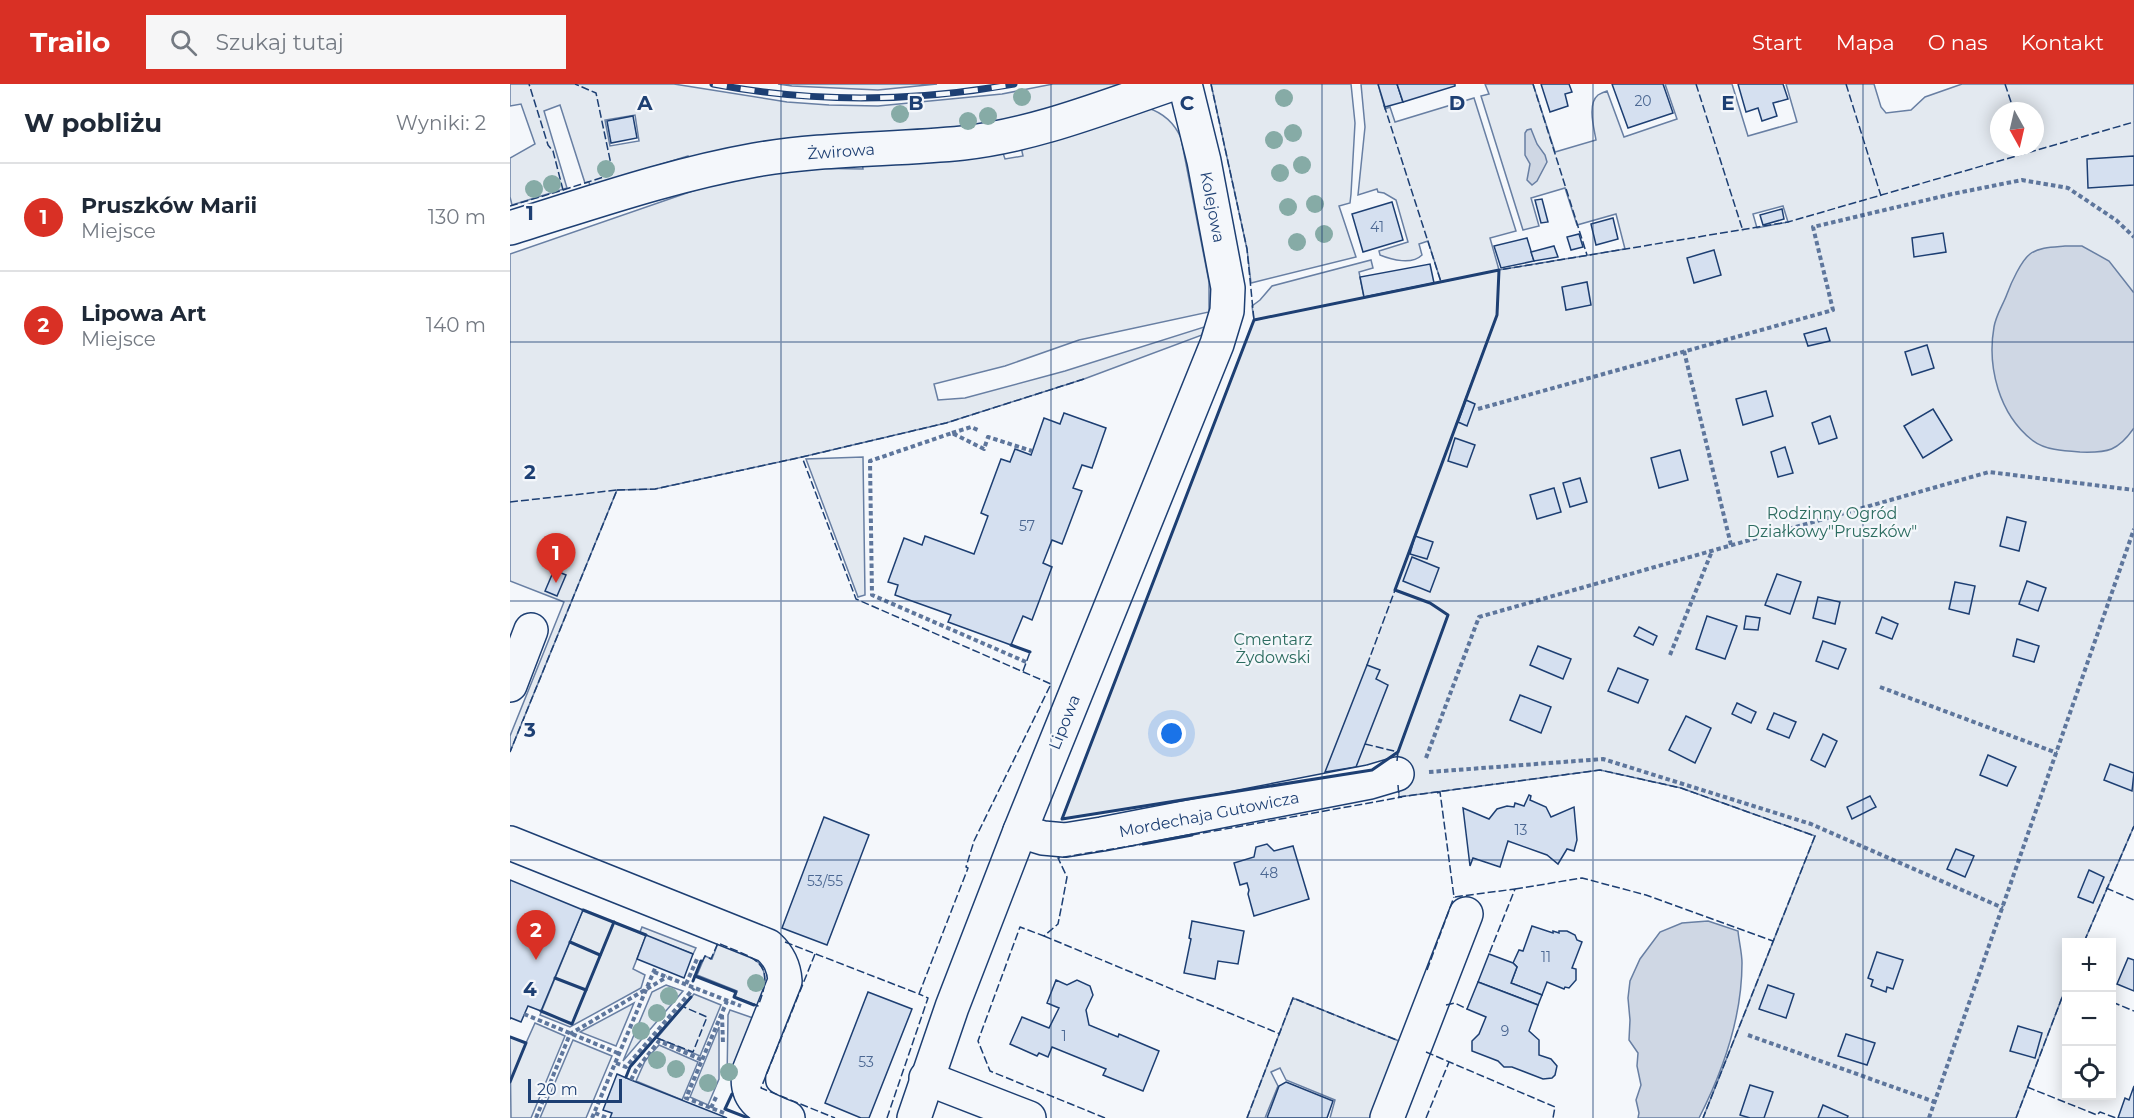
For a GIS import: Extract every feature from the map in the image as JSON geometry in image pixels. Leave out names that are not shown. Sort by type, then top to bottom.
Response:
[{"type":"street","name":"Żwirowa","points":[[510,228],[644,186],[751,161],[843,150],[964,142],[1005,136],[1172,84]]},
{"type":"street","name":"Kolejowa","points":[[1185,84],[1204,161],[1227,280],[1228,306],[1222,330]]},
{"type":"street","name":"Lipowa","points":[[914,1118],[926,1078],[1020,831],[1222,330]]},
{"type":"street","points":[[510,685],[531,630]]},
{"type":"street","name":"Mordechaja Gutowicza","points":[[1020,831],[1054,840],[1102,834],[1370,782],[1414,770]]},
{"type":"street","points":[[510,843],[768,946],[776,953],[784,969],[785,981],[749,1071],[748,1080],[751,1092],[765,1110],[788,1118]]},
{"type":"street","points":[[1387,1118],[1466,914]]},
{"type":"street","points":[[926,1078],[1029,1118]]},
{"type":"path","points":[[1478,409],[1833,310],[1813,227],[2022,180],[2068,188],[2116,220],[2134,237]]},
{"type":"path","points":[[1684,351],[1731,545]]},
{"type":"path","points":[[980,431],[971,427],[870,461],[872,595],[1026,662]]},
{"type":"path","points":[[952,433],[984,449],[988,437],[1032,451]]},
{"type":"path","points":[[2003,908],[1811,824],[1604,759],[1414,770],[1479,617],[1989,472],[2134,490]]},
{"type":"path","points":[[1929,1118],[2134,530]]},
{"type":"path","points":[[1670,655],[1712,550]]},
{"type":"path","points":[[1880,687],[2057,753]]},
{"type":"path","points":[[686,984],[697,959]]},
{"type":"path","points":[[592,1118],[656,966]]},
{"type":"path","points":[[653,972],[729,1002],[686,1098],[711,1108]]},
{"type":"path","points":[[536,1118],[570,1034],[667,977]]},
{"type":"path","points":[[616,1063],[626,1066],[694,988]]},
{"type":"path","points":[[524,1014],[620,1054]]},
{"type":"path","points":[[1748,1035],[1935,1102]]},
{"type":"path","points":[[631,1080],[658,1041],[702,1060]]},
{"type":"path","points":[[595,1113],[607,1118]]},
{"type":"green space","points":[[510,84],[674,84],[787,102],[878,106],[1002,94],[1053,84],[1128,84],[1016,121],[689,163],[688,156],[590,186],[589,182],[585,183],[560,105],[544,111],[567,188],[512,205],[510,158],[535,144],[521,104],[510,106]],"holes":[[[635,115],[639,141],[610,146],[605,120]]]},
{"type":"green space","points":[[778,84],[937,84],[878,90]]},
{"type":"green space","points":[[1211,84],[1351,84],[1355,123],[1351,194],[1350,203],[1339,206],[1356,257],[1251,283],[1247,249]]},
{"type":"green space","name":"Rodzinny Ogród Działkowy\"Pruszków\"","points":[[1361,84],[1378,84],[1385,109],[1390,107],[1395,122],[1474,98],[1516,231],[1490,238],[1499,270],[1625,249],[1616,214],[1577,225],[1565,188],[1531,198],[1539,226],[1523,230],[1481,96],[1489,94],[1485,84],[1533,84],[1555,152],[1596,140],[1592,116],[1593,104],[1598,95],[1607,91],[1624,137],[1677,119],[1665,84],[1732,84],[1748,136],[1797,122],[1786,84],[1874,84],[1881,107],[1886,113],[1911,110],[1925,97],[1962,84],[2134,84],[2134,826],[2086,938],[2062,938],[2062,997],[2016,1118],[1703,1118],[1815,836],[1681,788],[1600,770],[1399,797],[1397,752],[1372,770],[1062,819],[1254,320],[1252,306],[1272,286],[1371,260],[1373,268],[1359,272],[1364,297],[1441,282],[1428,241],[1419,244],[1422,255],[1413,260],[1396,260],[1380,255],[1379,251],[1408,242],[1396,200],[1378,192],[1377,189],[1358,195],[1365,127]],"holes":[[[1783,206],[1788,222],[1757,228],[1753,214]]]},
{"type":"green space","points":[[1148,108],[1168,119],[1181,138],[1209,282],[1209,312],[1079,340],[1005,366],[934,384],[938,400],[965,398],[1065,371],[1204,327],[1202,335],[1084,379],[946,423],[655,489],[617,490],[510,752],[510,736],[564,602],[510,581],[510,254],[736,176],[801,168],[863,169],[862,161],[1003,153],[1005,159],[1023,156],[1021,147]]},
{"type":"green space","points":[[863,457],[865,595],[858,597],[806,459]]},
{"type":"green space","points":[[583,910],[635,931],[640,932],[642,927],[696,948],[693,954],[646,936],[633,969],[645,975],[641,988],[570,1027],[540,1015]]},
{"type":"green space","points":[[718,943],[751,957],[759,963],[765,979],[758,1006],[735,997],[737,991],[697,975],[705,956],[712,959]]},
{"type":"green space","points":[[666,985],[683,991],[623,1061],[652,992]]},
{"type":"green space","points":[[694,994],[721,1005],[700,1056],[657,1038]]},
{"type":"green space","points":[[1293,998],[1399,1041],[1370,1118],[1330,1118],[1335,1100],[1286,1080],[1280,1068],[1271,1072],[1278,1086],[1265,1118],[1247,1118]]},
{"type":"green space","points":[[634,1003],[616,1046],[580,1032]]},
{"type":"green space","points":[[730,1010],[753,1018],[727,1080],[728,1015]]},
{"type":"green space","points":[[535,1023],[565,1036],[531,1118],[511,1118],[510,1037],[526,1043]]},
{"type":"green space","points":[[719,1027],[719,1079],[708,1105],[690,1097]]},
{"type":"green space","points":[[573,1040],[612,1056],[586,1118],[540,1118]]},
{"type":"green space","points":[[659,1045],[698,1062],[682,1100],[636,1081],[645,1061]]},
{"type":"shaded area","points":[[1531,129],[1547,162],[1537,181],[1532,185],[1527,180],[1530,164],[1525,155],[1525,133]]},
{"type":"shaded area","points":[[2065,246],[2082,246],[2109,261],[2134,293],[2134,428],[2123,442],[2105,451],[2061,450],[2048,448],[2032,440],[2011,417],[1998,389],[1994,373],[1992,342],[1995,323],[2017,272],[2027,257],[2034,252]]},
{"type":"shaded area","points":[[1708,921],[1738,931],[1742,955],[1739,1003],[1723,1063],[1699,1118],[1638,1118],[1636,1100],[1641,1085],[1637,1066],[1638,1053],[1629,1040],[1630,981],[1640,959],[1660,932],[1682,923]]},
{"type":"building","points":[[1378,84],[1397,84],[1403,102],[1385,107]]},
{"type":"building","points":[[1397,84],[1455,84],[1455,86],[1403,102]]},
{"type":"building","points":[[1541,84],[1569,84],[1572,92],[1565,94],[1568,106],[1550,112]]},
{"type":"building","points":[[1612,84],[1663,84],[1673,113],[1628,128]]},
{"type":"building","points":[[1738,84],[1783,84],[1788,99],[1773,103],[1777,116],[1762,121],[1758,108],[1746,112]]},
{"type":"building","points":[[633,116],[637,138],[611,143],[607,121]]},
{"type":"building","points":[[2134,156],[2134,185],[2088,188],[2087,159]]},
{"type":"building","points":[[1542,199],[1548,222],[1541,223],[1535,200]]},
{"type":"building","points":[[1392,202],[1403,240],[1363,252],[1352,214]]},
{"type":"building","points":[[1782,209],[1784,219],[1763,225],[1760,215]]},
{"type":"building","points":[[1613,218],[1618,239],[1596,245],[1591,224]]},
{"type":"building","points":[[1943,233],[1946,252],[1914,257],[1912,238]]},
{"type":"building","points":[[1579,234],[1583,247],[1571,250],[1567,237]]},
{"type":"building","points":[[1527,238],[1534,261],[1501,268],[1494,246]]},
{"type":"building","points":[[1554,246],[1558,257],[1534,261],[1531,252]]},
{"type":"building","points":[[1714,250],[1721,275],[1694,283],[1687,258]]},
{"type":"building","points":[[1430,264],[1434,283],[1364,297],[1360,277]]},
{"type":"building","points":[[1587,282],[1591,305],[1566,310],[1562,287]]},
{"type":"building","points":[[1826,328],[1830,341],[1808,346],[1804,334]]},
{"type":"building","points":[[1927,345],[1934,368],[1912,375],[1905,352]]},
{"type":"building","points":[[1766,391],[1773,416],[1743,425],[1736,399]]},
{"type":"building","points":[[1466,400],[1475,404],[1467,426],[1458,422]]},
{"type":"building","points":[[1933,409],[1952,440],[1923,458],[1904,426]]},
{"type":"building","points":[[1064,413],[1106,428],[1092,468],[1082,465],[1073,488],[1082,491],[1062,544],[1052,540],[1043,563],[1052,567],[1032,620],[1023,616],[1011,645],[948,622],[951,615],[895,595],[898,585],[888,582],[904,538],[922,545],[925,536],[974,554],[988,516],[981,513],[1001,459],[1010,462],[1015,449],[1031,455],[1044,418],[1060,424]]},
{"type":"building","points":[[1830,416],[1837,438],[1819,444],[1812,423]]},
{"type":"building","points":[[1455,438],[1475,445],[1467,467],[1448,461]]},
{"type":"building","points":[[1785,447],[1793,473],[1778,477],[1771,452]]},
{"type":"building","points":[[1680,450],[1688,480],[1659,488],[1651,458]]},
{"type":"building","points":[[1580,478],[1587,502],[1570,507],[1563,483]]},
{"type":"building","points":[[1554,488],[1561,512],[1537,519],[1530,495]]},
{"type":"building","points":[[2007,517],[2026,522],[2019,551],[2000,546]]},
{"type":"building","points":[[1415,536],[1433,542],[1427,559],[1410,554]]},
{"type":"building","points":[[1412,557],[1439,568],[1430,592],[1403,581]]},
{"type":"building","points":[[554,570],[566,575],[557,596],[545,591]]},
{"type":"building","points":[[1777,574],[1801,582],[1790,614],[1765,605]]},
{"type":"building","points":[[2027,581],[2046,588],[2038,611],[2019,604]]},
{"type":"building","points":[[1955,582],[1975,586],[1969,614],[1949,609]]},
{"type":"building","points":[[1818,597],[1840,602],[1835,624],[1813,618]]},
{"type":"building","points":[[1707,616],[1737,626],[1725,659],[1696,649]]},
{"type":"building","points":[[1746,616],[1760,618],[1758,630],[1744,629]]},
{"type":"building","points":[[1882,617],[1898,624],[1892,639],[1876,633]]},
{"type":"building","points":[[1639,627],[1657,636],[1653,645],[1634,636]]},
{"type":"building","points":[[2017,639],[2039,646],[2034,662],[2013,656]]},
{"type":"building","points":[[1823,641],[1846,649],[1838,669],[1816,661]]},
{"type":"building","points":[[1538,646],[1571,659],[1563,679],[1530,665]]},
{"type":"building","points":[[1367,665],[1380,670],[1376,679],[1388,685],[1356,767],[1325,772]]},
{"type":"building","points":[[1618,668],[1648,680],[1638,703],[1608,691]]},
{"type":"building","points":[[1520,695],[1551,707],[1541,733],[1510,720]]},
{"type":"building","points":[[1737,703],[1756,712],[1751,723],[1732,714]]},
{"type":"building","points":[[1774,713],[1796,722],[1789,738],[1767,729]]},
{"type":"building","points":[[1686,716],[1711,728],[1695,763],[1669,750]]},
{"type":"building","points":[[1823,734],[1837,741],[1825,767],[1811,760]]},
{"type":"building","points":[[1988,755],[2016,767],[2007,786],[1980,775]]},
{"type":"building","points":[[2110,764],[2134,773],[2132,791],[2104,780]]},
{"type":"building","points":[[1529,795],[1530,800],[1546,807],[1551,817],[1574,807],[1577,840],[1574,851],[1567,849],[1558,864],[1547,855],[1508,841],[1500,867],[1473,858],[1470,866],[1463,808],[1489,819],[1497,809],[1507,806],[1514,807],[1515,803],[1524,806]]},
{"type":"building","points":[[1870,796],[1876,807],[1852,819],[1847,807]]},
{"type":"building","points":[[824,817],[869,835],[827,945],[782,928]]},
{"type":"building","points":[[1267,844],[1274,851],[1293,846],[1309,899],[1254,916],[1247,883],[1240,885],[1234,863],[1254,857],[1256,847]]},
{"type":"building","points":[[1956,849],[1974,856],[1965,877],[1947,869]]},
{"type":"building","points":[[2089,870],[2104,877],[2093,903],[2078,897]]},
{"type":"building","points":[[510,880],[583,910],[541,1011],[528,1006],[521,1022],[510,1019]]},
{"type":"building","points":[[1192,921],[1244,931],[1238,964],[1218,961],[1215,979],[1184,973]]},
{"type":"building","points":[[1532,926],[1553,933],[1553,931],[1559,933],[1559,931],[1567,931],[1582,942],[1572,968],[1576,969],[1576,980],[1569,988],[1564,989],[1547,982],[1542,995],[1511,983],[1517,967],[1513,963],[1519,950],[1523,951]]},
{"type":"building","points":[[646,935],[693,954],[684,978],[637,959]]},
{"type":"building","points":[[1877,952],[1903,960],[1893,989],[1887,987],[1886,992],[1871,986],[1873,980],[1868,978]]},
{"type":"building","points":[[1489,954],[1513,963],[1517,967],[1511,983],[1542,995],[1538,1005],[1478,982]]},
{"type":"building","points":[[2128,958],[2134,960],[2134,991],[2117,984]]},
{"type":"building","points":[[1056,980],[1067,985],[1077,980],[1090,986],[1093,995],[1086,1010],[1089,1025],[1118,1037],[1119,1034],[1159,1051],[1143,1091],[1103,1075],[1106,1069],[1052,1047],[1048,1057],[1039,1053],[1037,1056],[1010,1044],[1022,1017],[1049,1028],[1059,1008],[1047,1003]]},
{"type":"building","points":[[1478,982],[1538,1005],[1529,1031],[1539,1040],[1539,1055],[1551,1059],[1557,1066],[1552,1078],[1543,1079],[1512,1067],[1504,1067],[1498,1061],[1472,1051],[1472,1041],[1479,1034],[1486,1017],[1467,1009]]},
{"type":"building","points":[[1768,985],[1794,994],[1786,1018],[1759,1009]]},
{"type":"building","points":[[868,992],[912,1009],[869,1118],[861,1118],[825,1103]]},
{"type":"building","points":[[2018,1026],[2042,1033],[2035,1058],[2010,1051]]},
{"type":"building","points":[[1846,1034],[1875,1043],[1867,1065],[1838,1056]]},
{"type":"building","points":[[617,1074],[727,1118],[610,1118],[612,1113],[603,1110]]},
{"type":"building","points":[[1286,1082],[1333,1101],[1327,1118],[1267,1118],[1279,1086]]},
{"type":"building","points":[[1750,1085],[1773,1092],[1764,1118],[1740,1115]]},
{"type":"building","points":[[2134,1086],[2134,1118],[2118,1118],[2125,1098],[2129,1100]]},
{"type":"building","points":[[1823,1105],[1848,1116],[1847,1118],[1818,1118]]},
{"type":"railway","points":[[713,84],[788,95],[864,98],[939,94],[1014,84]]},
{"type":"fence","points":[[510,206],[563,190],[553,151],[548,145],[529,84]]},
{"type":"fence","points":[[563,190],[613,174],[596,93],[575,84]]},
{"type":"fence","points":[[1211,84],[1247,249],[1254,320],[1367,297]]},
{"type":"fence","points":[[1533,84],[1587,255]]},
{"type":"fence","points":[[1696,84],[1743,231]]},
{"type":"fence","points":[[1846,84],[1881,196]]},
{"type":"fence","points":[[2005,84],[2011,102]]},
{"type":"fence","points":[[1384,105],[1441,282]]},
{"type":"fence","points":[[1464,403],[1497,315],[1499,270],[1788,222],[2134,122]]},
{"type":"fence","points":[[1431,284],[1499,270]]},
{"type":"fence","points":[[785,942],[919,994],[968,868],[966,867],[974,841],[1051,684],[856,599],[802,457],[946,423],[1084,379]]},
{"type":"fence","points":[[1414,538],[1458,420]]},
{"type":"fence","points":[[617,490],[655,489],[802,457]]},
{"type":"fence","points":[[510,502],[617,490],[510,752]]},
{"type":"fence","points":[[1397,761],[1398,752],[1448,615],[1430,603],[1395,590],[1410,549]]},
{"type":"fence","points":[[1367,665],[1395,590]]},
{"type":"fence","points":[[1023,671],[1030,652]]},
{"type":"fence","points":[[1365,744],[1398,752]]},
{"type":"fence","points":[[1398,785],[1399,797],[1600,770],[1681,788],[1815,836],[1703,1118]]},
{"type":"fence","points":[[1437,793],[1440,792],[1454,897],[1515,889],[1489,954]]},
{"type":"fence","points":[[1192,835],[1402,797]]},
{"type":"fence","points":[[2086,938],[2134,826]]},
{"type":"fence","points":[[1105,1118],[990,1071],[978,1041],[1020,927],[1044,936],[1058,924],[1067,877],[1058,858],[1143,844]]},
{"type":"fence","points":[[1515,889],[1582,878],[1646,895],[1773,941]]},
{"type":"fence","points":[[2106,888],[2134,900]]},
{"type":"fence","points":[[1427,970],[1454,897]]},
{"type":"fence","points":[[1044,936],[1280,1034]]},
{"type":"fence","points":[[702,962],[705,956],[711,959],[718,943],[759,963],[765,979],[758,1006],[754,1004]]},
{"type":"fence","points":[[815,954],[761,1088],[835,1118]]},
{"type":"fence","points":[[2016,1118],[2064,992]]},
{"type":"fence","points":[[887,1118],[928,998],[919,994]]},
{"type":"fence","points":[[1247,1118],[1293,998],[1399,1041]]},
{"type":"fence","points":[[1446,1005],[1455,1003],[1467,1009]]},
{"type":"fence","points":[[2116,1004],[2134,1011]]},
{"type":"fence","points":[[657,1038],[693,1052],[707,1017],[684,1007]]},
{"type":"fence","points":[[1426,1052],[1555,1107],[1553,1118]]},
{"type":"fence","points":[[1426,1118],[1449,1062]]},
{"type":"fence","points":[[2027,1087],[2097,1115],[2100,1112],[2116,1118]]},
{"type":"wall","points":[[1499,270],[1497,315],[1395,590],[1430,603],[1448,615],[1398,752],[1372,770],[1062,819],[1254,320],[1499,270]]},
{"type":"wall","points":[[1011,645],[1030,652]]},
{"type":"wall","points":[[1143,844],[1192,835]]},
{"type":"wall","points":[[583,910],[646,935]]},
{"type":"wall","points":[[541,1011],[572,1024],[614,922]]},
{"type":"wall","points":[[570,942],[600,955]]},
{"type":"wall","points":[[693,981],[701,961]]},
{"type":"wall","points":[[695,976],[736,992],[734,997],[754,1005]]},
{"type":"wall","points":[[555,978],[586,990]]},
{"type":"wall","points":[[626,1077],[630,1067],[691,997]]},
{"type":"wall","points":[[510,1037],[526,1043],[510,1082]]},
{"type":"wall","points":[[732,1094],[725,1109],[748,1118]]},
{"type":"place","name":"Pruszków Marii","points":[[556,583]]},
{"type":"place","name":"Lipowa Art","points":[[536,960]]},
{"type":"park label","name":"Cmentarz Żydowski","points":[[1273,648]]}]
